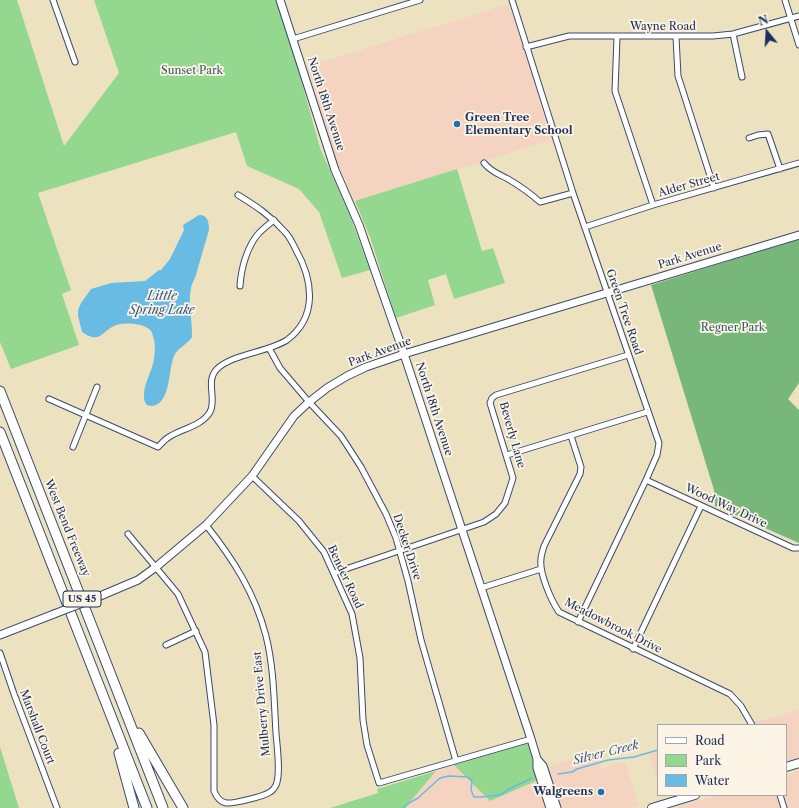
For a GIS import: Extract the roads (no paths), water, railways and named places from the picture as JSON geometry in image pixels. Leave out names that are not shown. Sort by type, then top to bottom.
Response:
[{"type":"highway","name":"West Bend Freeway","points":[[0,391],[163,808]]},
{"type":"highway","name":"US 45","points":[[0,432],[112,722],[147,808]]},
{"type":"highway","points":[[126,711],[183,808]]},
{"type":"highway","points":[[112,722],[134,808]]},
{"type":"main road","points":[[787,767],[799,763]]},
{"type":"main road","points":[[652,808],[692,796]]},
{"type":"street","points":[[53,0],[75,62]]},
{"type":"street","name":"North 18th Avenue","points":[[280,0],[336,170],[359,225],[404,354],[531,739],[537,759],[537,768],[550,808]]},
{"type":"street","points":[[294,39],[420,0]]},
{"type":"street","name":"Green Tree Road","points":[[512,0],[573,193],[659,443],[657,455],[646,480],[578,622]]},
{"type":"street","points":[[785,0],[799,45]]},
{"type":"street","name":"Wayne Road","points":[[526,47],[569,36],[711,37],[733,34],[799,16]]},
{"type":"street","points":[[733,34],[742,77]]},
{"type":"street","points":[[617,37],[615,91],[653,205]]},
{"type":"street","points":[[676,37],[678,76],[714,188]]},
{"type":"street","points":[[749,138],[768,134],[780,168]]},
{"type":"street","points":[[484,163],[489,170],[523,189],[540,202],[573,193]]},
{"type":"street","name":"Alder Street","points":[[585,227],[653,205],[799,163]]},
{"type":"street","points":[[49,399],[158,447],[168,437],[201,422],[210,412],[212,401],[210,382],[217,369],[231,360],[269,348],[285,341],[297,332],[306,317],[310,303],[310,288],[304,264],[287,234],[274,220],[261,209],[238,195]]},
{"type":"street","points":[[240,286],[241,277],[250,248],[259,233],[274,220]]},
{"type":"street","name":"Park Avenue","points":[[0,635],[138,580],[206,525],[252,476],[294,416],[327,388],[347,376],[366,367],[404,354],[799,235]]},
{"type":"street","name":"Decker Drive","points":[[269,348],[280,368],[340,436],[361,467],[386,514],[396,538],[408,581],[421,640],[456,761]]},
{"type":"street","name":"Beverly Lane","points":[[334,573],[484,522],[496,514],[505,503],[513,478],[507,454],[490,403],[492,398],[496,395],[628,355]]},
{"type":"street","points":[[73,447],[97,387]]},
{"type":"street","points":[[507,454],[648,412]]},
{"type":"street","name":"Meadowbrook Drive","points":[[571,436],[581,467],[580,474],[544,546],[541,558],[541,569],[552,603],[559,612],[578,622],[730,694],[741,706],[751,724]]},
{"type":"street","name":"Bender Road","points":[[252,476],[299,521],[324,552],[352,614],[360,658],[364,726],[367,745],[379,783],[456,761]]},
{"type":"street","name":"Wood Way Drive","points":[[646,480],[793,548],[799,548]]},
{"type":"street","points":[[633,649],[701,506]]},
{"type":"street","name":"Mulberry Drive East","points":[[196,632],[205,652],[214,724],[214,791],[217,798],[225,803],[237,803],[270,793],[276,784],[278,768],[272,676],[266,637],[256,606],[244,580],[227,552],[206,525]]},
{"type":"street","points":[[128,534],[178,594],[196,632],[166,646]]},
{"type":"street","points":[[481,588],[541,569]]},
{"type":"street","name":"Marshall Court","points":[[0,653],[57,808]]},
{"type":"street","points":[[456,761],[531,739]]},
{"type":"street","name":"North 18th Avenue","points":[[537,759],[543,766],[557,808]]},
{"type":"street","points":[[780,796],[784,808]]},
{"type":"water","name":"Little Spring Lake","points":[[199,215],[206,217],[209,230],[190,291],[192,337],[178,350],[174,356],[168,386],[163,399],[158,404],[149,406],[145,402],[144,393],[155,353],[155,342],[151,331],[136,324],[122,324],[114,326],[100,336],[93,337],[82,332],[78,310],[91,289],[111,283],[145,281],[161,270],[170,259],[184,230],[183,225]]},
{"type":"waterway","name":"Silver Creek","points":[[558,774],[572,772],[577,769],[608,760],[634,757],[657,750]]},
{"type":"waterway","name":"Silver Creek","points":[[403,808],[418,798],[440,778],[449,776],[468,777],[472,781],[471,790],[474,797],[500,795],[532,778]]},
{"type":"place","name":"Green Tree Elementary School","points":[[457,124]]},
{"type":"place","name":"Walgreens","points":[[601,792]]},
{"type":"park label","name":"Sunset Park","points":[[192,71]]},
{"type":"park label","name":"Regner Park","points":[[733,328]]}]
